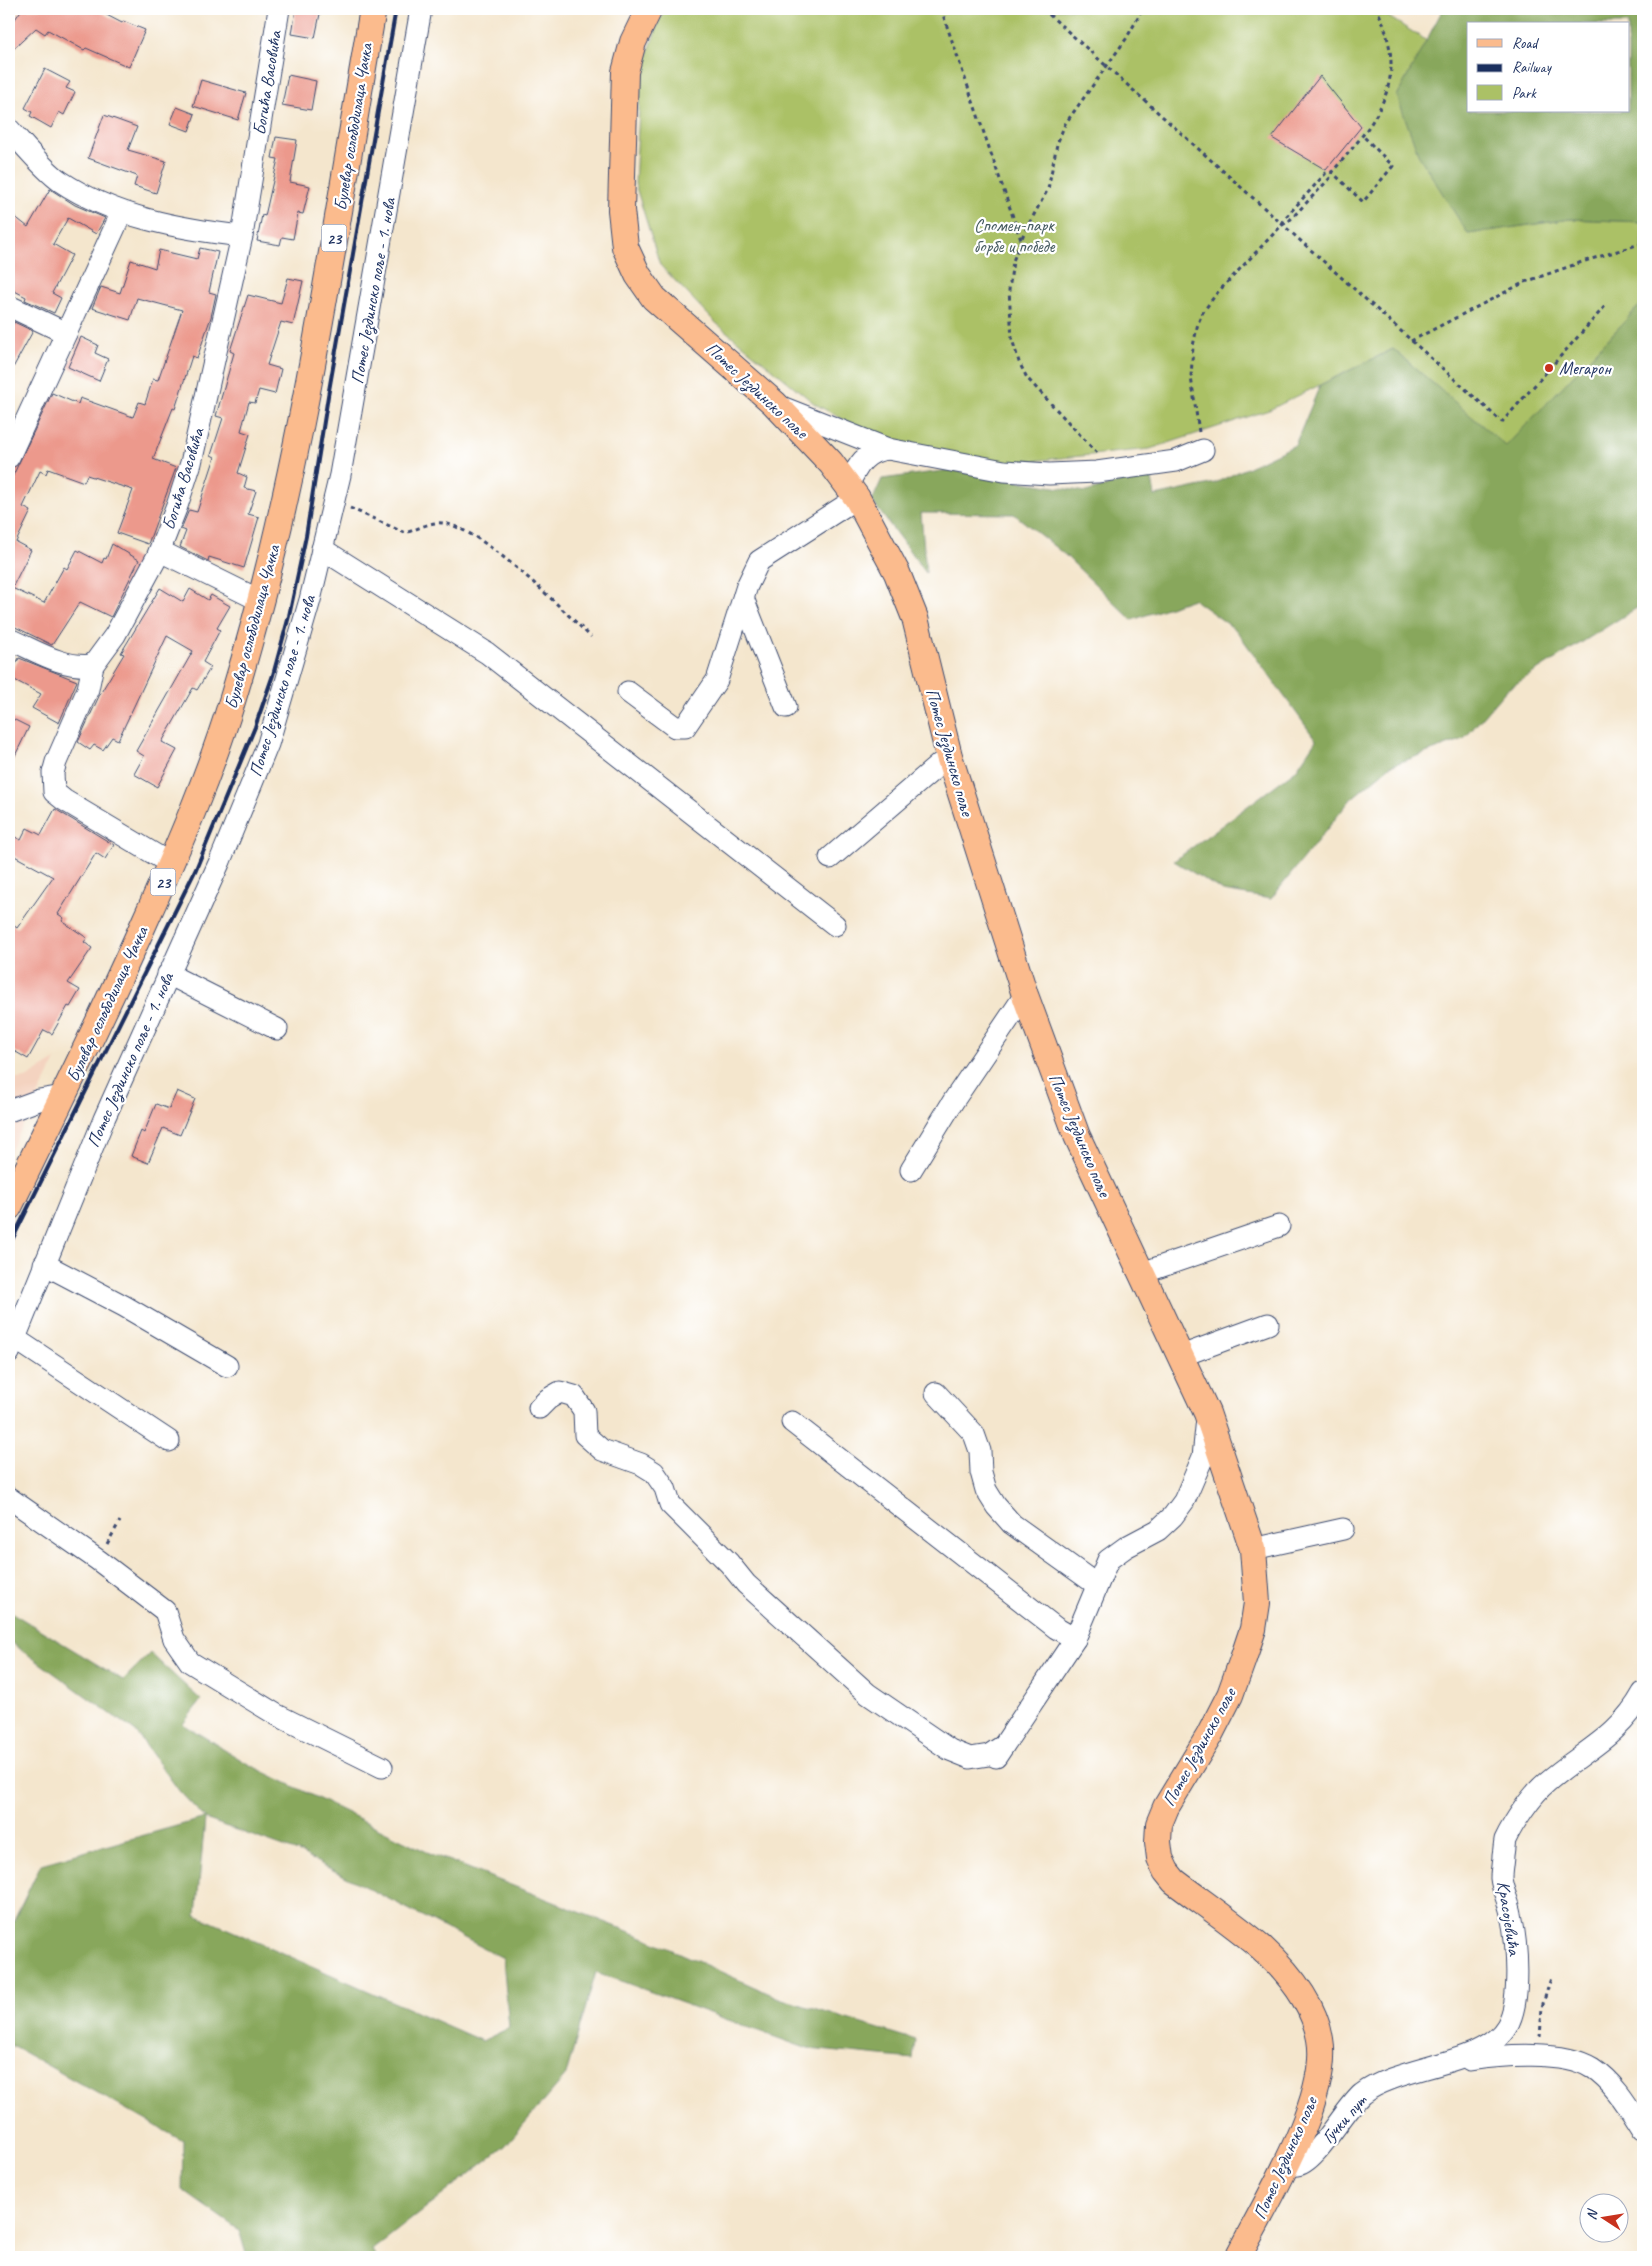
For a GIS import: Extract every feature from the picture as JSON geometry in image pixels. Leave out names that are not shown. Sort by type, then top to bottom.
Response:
[{"type":"main road","name":"Булевар ослободилаца Чачка","points":[[9,1207],[115,989],[171,864],[213,758],[233,700],[261,600],[284,504],[303,412],[373,9]]},
{"type":"main road","name":"Потес Јездинско поље","points":[[649,9],[633,42],[624,72],[621,210],[625,247],[638,275],[654,298],[774,403],[806,435],[853,491],[897,573],[915,618],[949,756],[1025,994],[1077,1136],[1182,1356],[1207,1413],[1253,1549],[1257,1603],[1253,1629],[1230,1695],[1166,1807],[1159,1824],[1158,1842],[1160,1858],[1166,1871],[1174,1881],[1262,1949],[1293,1982],[1311,2010],[1320,2040],[1319,2072],[1314,2097],[1286,2164],[1238,2257]]},
{"type":"street","name":"Богића Васовића","points":[[171,864],[64,800],[54,792],[53,773],[88,689],[92,665],[115,635],[160,551],[191,463],[242,236],[279,9]]},
{"type":"street","name":"Потес Јездинско поље - 1. нова","points":[[12,1345],[104,1119],[220,861],[268,744],[310,600],[334,501],[386,223],[421,9]]},
{"type":"street","points":[[9,129],[59,180],[122,212],[157,222],[242,236]]},
{"type":"street","points":[[9,456],[122,212]]},
{"type":"street","points":[[9,306],[66,333]]},
{"type":"street","points":[[774,403],[888,449],[966,464],[1027,473],[1073,474],[1112,470],[1176,461],[1203,450]]},
{"type":"street","points":[[628,692],[675,727],[685,727],[717,680],[743,598],[758,561],[853,491],[863,458],[874,452],[888,449]]},
{"type":"street","points":[[322,549],[487,653],[651,784],[835,925]]},
{"type":"street","points":[[160,551],[261,600]]},
{"type":"street","points":[[743,598],[786,707]]},
{"type":"street","points":[[9,639],[64,663],[83,666],[92,665]]},
{"type":"street","points":[[830,858],[949,756]]},
{"type":"street","points":[[168,974],[277,1029]]},
{"type":"street","points":[[911,1170],[954,1100],[1025,994]]},
{"type":"street","points":[[9,1111],[39,1100],[63,1096]]},
{"type":"street","points":[[1142,1273],[1279,1226]]},
{"type":"street","points":[[44,1264],[124,1306],[228,1366]]},
{"type":"street","points":[[1182,1356],[1268,1324]]},
{"type":"street","points":[[12,1345],[169,1441]]},
{"type":"street","points":[[539,1408],[548,1399],[560,1392],[574,1396],[584,1411],[585,1435],[602,1450],[641,1464],[654,1472],[665,1488],[670,1504],[746,1584],[868,1694],[950,1750],[970,1758],[997,1755],[1075,1639],[1108,1560],[1126,1547],[1158,1530],[1173,1516],[1184,1501],[1203,1457],[1207,1413]]},
{"type":"street","points":[[936,1393],[974,1434],[980,1450],[981,1472],[986,1490],[996,1506],[1012,1524],[1097,1585]]},
{"type":"street","points":[[792,1422],[1056,1628],[1075,1639]]},
{"type":"street","points":[[9,1498],[98,1560],[165,1611],[174,1639],[190,1662],[277,1715],[382,1768]]},
{"type":"street","points":[[1253,1549],[1343,1528]]},
{"type":"street","name":"Красојевића","points":[[1435,2066],[1480,2049],[1495,2040],[1507,2027],[1512,2013],[1515,1994],[1516,1954],[1511,1914],[1501,1879],[1505,1842],[1526,1807],[1546,1782],[1597,1746],[1622,1723],[1643,1693]]},
{"type":"street","points":[[1435,2066],[1496,2056],[1538,2056],[1576,2062],[1592,2068],[1606,2080],[1623,2099],[1643,2130]]},
{"type":"street","name":"Гучки пут","points":[[1286,2164],[1298,2166],[1311,2159],[1351,2105],[1363,2094],[1389,2078],[1435,2066]]},
{"type":"path","points":[[941,9],[1021,241]]},
{"type":"path","points":[[1043,9],[1502,422],[1607,304]]},
{"type":"path","points":[[1112,470],[1027,378],[1018,362],[1012,339],[1009,290],[1013,261],[1021,241],[1048,189],[1057,144],[1065,124],[1126,39],[1143,9]]},
{"type":"path","points":[[1203,450],[1193,402],[1191,377],[1193,346],[1198,323],[1203,312],[1217,293],[1331,177],[1332,172],[1363,136],[1382,105],[1391,70],[1387,36],[1376,9]]},
{"type":"path","points":[[1332,172],[1363,202],[1393,166],[1363,136]]},
{"type":"path","points":[[1282,225],[1285,218],[1326,173],[1332,172]]},
{"type":"path","points":[[1411,341],[1525,282],[1643,243]]},
{"type":"path","points":[[334,501],[405,533],[440,522],[453,525],[472,535],[521,572],[591,637]]},
{"type":"path","points":[[98,1560],[120,1521]]},
{"type":"path","points":[[1538,2056],[1542,2007],[1551,1978]]},
{"type":"shaded area","points":[[56,1060],[9,1154],[9,1080],[26,1078]]},
{"type":"green space","name":"Спомен-парк борбе и победе","points":[[667,9],[1376,9],[1427,41],[1397,96],[1468,234],[1570,219],[1643,222],[1643,302],[1506,447],[1393,349],[1269,410],[1150,449],[1012,463],[897,449],[815,404],[716,323],[660,265],[635,184],[641,74],[660,18]]},
{"type":"green space","points":[[1443,9],[1643,9],[1643,222],[1570,219],[1468,234],[1419,156],[1397,96]]},
{"type":"green space","points":[[1643,302],[1643,604],[1506,690],[1464,739],[1390,766],[1351,799],[1271,899],[1223,891],[1174,861],[1296,770],[1316,740],[1236,630],[1193,599],[1132,620],[1065,555],[1014,514],[921,513],[926,573],[872,501],[882,479],[950,470],[1086,492],[1151,473],[1155,496],[1215,483],[1295,445],[1320,385],[1393,349],[1506,446]]},
{"type":"green space","points":[[9,1611],[123,1680],[150,1653],[201,1700],[183,1724],[248,1764],[427,1852],[648,1939],[779,1998],[915,2040],[913,2059],[808,2049],[596,1972],[566,2075],[505,2146],[372,2250],[376,2257],[247,2257],[239,2230],[182,2190],[183,2141],[9,2044],[9,1931],[41,1864],[205,1818],[180,1792],[136,1732],[9,1641]],"holes":[[[205,1819],[298,1852],[503,1958],[509,2028],[482,2041],[196,1915]]]},
{"type":"building","points":[[22,9],[95,9],[122,23],[123,21],[145,30],[129,67],[86,48],[84,50],[48,30],[45,34],[36,28],[9,53],[9,28]]},
{"type":"building","points":[[296,9],[321,9],[315,38],[292,34]]},
{"type":"building","points":[[45,69],[70,82],[66,88],[75,92],[64,115],[59,112],[51,128],[30,116],[32,112],[25,108]]},
{"type":"building","points":[[288,75],[316,81],[311,110],[282,105]]},
{"type":"building","points":[[1320,76],[1361,127],[1326,170],[1272,138]]},
{"type":"building","points":[[201,80],[246,93],[238,120],[193,106]]},
{"type":"building","points":[[177,107],[195,114],[189,131],[170,124]]},
{"type":"building","points":[[104,115],[137,127],[128,150],[166,161],[156,193],[134,186],[137,176],[88,158]]},
{"type":"building","points":[[276,137],[297,140],[290,182],[310,186],[303,214],[298,213],[293,239],[282,237],[280,245],[257,241],[262,215],[265,216],[278,159],[272,158]]},
{"type":"building","points":[[50,189],[75,205],[105,218],[96,234],[68,218],[53,244],[72,255],[52,293],[61,298],[54,313],[25,300],[26,297],[9,288],[9,212],[28,227]]},
{"type":"building","points":[[200,248],[218,252],[209,292],[216,294],[211,317],[197,358],[192,356],[175,409],[173,408],[153,459],[176,468],[148,544],[117,533],[133,490],[87,475],[84,482],[48,469],[46,474],[40,471],[23,507],[31,511],[16,542],[31,550],[12,588],[44,603],[64,567],[67,569],[77,550],[102,563],[104,558],[106,559],[112,544],[139,560],[111,617],[80,602],[52,645],[9,624],[9,484],[52,393],[78,404],[80,398],[133,417],[139,402],[145,404],[153,379],[158,380],[182,310],[137,298],[130,320],[92,308],[101,287],[120,293],[131,260],[155,268],[159,250],[197,259]]},
{"type":"building","points":[[288,278],[303,281],[293,325],[281,322],[267,365],[281,369],[275,394],[259,390],[255,403],[249,402],[241,431],[250,434],[238,473],[247,477],[244,488],[256,491],[248,514],[259,517],[244,568],[209,557],[208,561],[180,547],[186,531],[181,529],[189,510],[197,512],[215,457],[211,455],[223,418],[216,416],[234,353],[230,351],[248,295],[281,303]]},
{"type":"building","points":[[14,322],[33,331],[9,375],[9,332]]},
{"type":"building","points":[[81,337],[98,345],[95,353],[108,359],[99,381],[68,367]]},
{"type":"building","points":[[160,588],[183,602],[190,589],[208,600],[211,595],[230,606],[217,628],[220,630],[203,662],[211,667],[197,690],[193,688],[162,742],[177,750],[157,787],[134,774],[144,756],[136,751],[193,651],[167,636],[118,740],[112,737],[103,750],[94,745],[90,750],[78,742],[100,694],[124,654],[121,653]]},
{"type":"building","points":[[19,658],[77,681],[59,723],[32,708],[41,694],[9,677]]},
{"type":"building","points":[[9,717],[29,727],[9,768]]},
{"type":"building","points":[[55,809],[114,845],[105,859],[96,853],[58,914],[64,918],[62,921],[87,938],[84,942],[92,948],[68,983],[80,990],[70,1007],[68,1006],[52,1034],[44,1030],[28,1059],[9,1048],[9,922],[17,928],[53,877],[9,853],[9,834],[21,840],[27,828],[41,835]]},
{"type":"building","points":[[177,1091],[195,1099],[180,1135],[163,1128],[148,1163],[131,1156],[141,1131],[144,1133],[156,1104],[169,1109]]},
{"type":"railway","points":[[9,1246],[196,869],[255,727],[273,675],[289,616],[306,536],[328,396],[396,9]]},
{"type":"place","name":"Мегарон","points":[[1549,368]]}]
